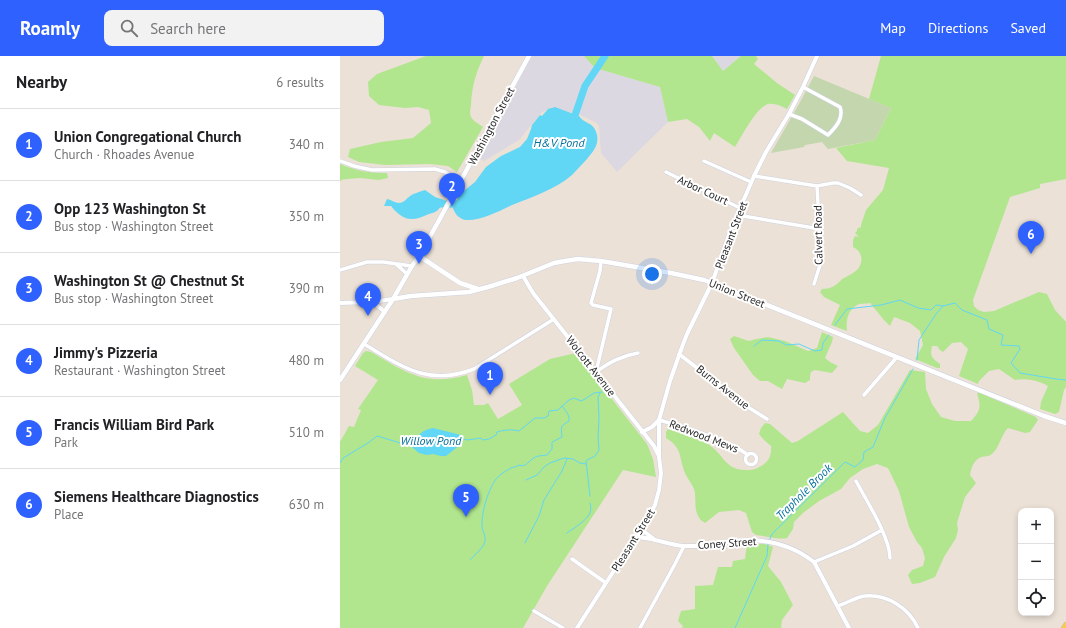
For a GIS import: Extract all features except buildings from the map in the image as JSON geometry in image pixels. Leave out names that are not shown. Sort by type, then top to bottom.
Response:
[{"type":"main road","name":"Washington Street","points":[[340,380],[394,298],[419,256],[529,56]]},
{"type":"main road","points":[[419,256],[460,283],[479,289]]},
{"type":"main road","name":"Union Street","points":[[394,298],[469,292],[523,276],[554,263],[578,259],[600,261],[671,273],[712,282],[1044,416],[1066,423]]},
{"type":"street","name":"Pleasant Street","points":[[577,628],[642,530],[655,505],[660,490],[661,473],[659,457],[660,420],[668,387],[687,334],[712,282],[751,182],[766,152],[789,114],[817,56]]},
{"type":"street","points":[[789,114],[802,119],[828,135],[836,127],[840,120],[842,112],[840,107],[803,87]]},
{"type":"street","points":[[340,161],[372,170],[435,169],[445,172],[461,181]]},
{"type":"street","points":[[704,161],[751,182]]},
{"type":"street","name":"Arbor Court","points":[[666,172],[740,208]]},
{"type":"street","points":[[754,176],[817,186],[838,183],[861,195]]},
{"type":"street","name":"Calvert Road","points":[[814,284],[820,265],[821,255],[817,186]]},
{"type":"street","points":[[738,215],[820,229]]},
{"type":"street","points":[[596,372],[611,309],[593,305],[591,303],[600,271],[600,261]]},
{"type":"street","points":[[340,270],[367,262],[383,262],[412,266]]},
{"type":"street","points":[[396,264],[407,274]]},
{"type":"street","name":"Wolcott Avenue","points":[[523,276],[533,292],[654,446],[659,457]]},
{"type":"street","points":[[340,302],[372,302],[394,298]]},
{"type":"street","points":[[372,302],[385,312]]},
{"type":"street","points":[[364,344],[409,370],[420,374],[435,376],[454,375],[465,373],[474,369],[554,319]]},
{"type":"street","points":[[596,372],[615,360],[627,355],[638,353]]},
{"type":"street","name":"Burns Avenue","points":[[680,354],[746,406],[767,419]]},
{"type":"street","points":[[864,395],[897,357]]},
{"type":"street","points":[[642,432],[652,427],[660,420]]},
{"type":"street","name":"Redwood Mews","points":[[660,420],[682,426],[722,441],[742,450],[748,455]]},
{"type":"street","points":[[856,481],[882,530],[889,549],[890,558]]},
{"type":"street","name":"Coney Street","points":[[642,530],[656,540]]},
{"type":"street","points":[[814,562],[853,546],[882,530]]},
{"type":"street","name":"Coney Street","points":[[637,536],[684,546],[744,540],[769,542],[792,548],[814,562],[849,628]]},
{"type":"street","points":[[640,628],[684,546]]},
{"type":"street","points":[[572,559],[606,583]]},
{"type":"street","points":[[838,606],[860,597],[881,597],[891,600],[899,605],[911,616],[918,628]]},
{"type":"street","points":[[534,611],[563,628]]},
{"type":"shaded area","points":[[532,56],[584,56],[595,68],[660,87],[668,122],[617,172],[601,153],[599,126],[595,122],[580,115],[553,107],[542,112],[519,140],[484,161],[478,158]]},
{"type":"shaded area","points":[[712,56],[741,56],[723,71]]},
{"type":"green space","points":[[426,56],[484,56],[472,91],[470,112],[472,118],[483,127],[457,172],[448,166],[430,164],[385,165],[359,162],[348,157],[350,149],[381,142],[413,138],[431,123],[429,110],[418,107],[405,108],[379,105],[369,96],[368,82],[377,74]]},
{"type":"green space","points":[[584,56],[712,56],[723,71],[741,56],[756,56],[758,59],[754,64],[777,83],[795,95],[787,109],[773,104],[768,104],[763,107],[750,123],[735,147],[714,133],[710,141],[699,127],[687,119],[668,122],[660,87],[595,68]]},
{"type":"green space","points":[[881,56],[1066,56],[1066,179],[1040,184],[1040,188],[1010,197],[973,300],[974,306],[978,310],[984,312],[994,311],[1039,292],[1047,294],[1055,310],[1066,322],[1066,387],[1059,412],[1055,414],[1040,409],[1041,402],[1048,386],[1040,382],[1028,379],[1015,380],[999,369],[989,371],[978,384],[959,376],[968,349],[961,342],[952,343],[943,352],[937,346],[932,346],[932,356],[940,364],[940,368],[915,359],[923,345],[920,331],[910,323],[894,317],[890,326],[870,303],[858,304],[851,310],[847,320],[847,331],[831,325],[840,305],[824,297],[820,292],[822,289],[830,288],[835,285],[860,266],[861,256],[853,247],[853,240],[855,236],[859,237],[855,233],[857,229],[860,227],[861,228],[866,210],[883,190],[889,168],[847,161],[836,148],[875,140],[891,108],[869,99]]},
{"type":"green space","points":[[814,76],[891,108],[875,140],[828,149],[822,142],[771,153]]},
{"type":"green space","points":[[340,164],[363,171],[387,173],[388,178],[379,180],[360,178],[347,179],[341,180],[340,182]]},
{"type":"green space","points":[[822,332],[833,337],[825,358],[838,366],[832,373],[815,370],[811,372],[810,380],[805,383],[787,379],[782,389],[768,381],[760,381],[753,375],[734,348],[730,339],[734,336],[749,341],[768,337],[785,341],[808,351],[817,348]]},
{"type":"green space","points":[[366,351],[371,352],[394,366],[416,376],[439,379],[467,375],[472,390],[474,405],[484,405],[488,403],[498,419],[522,405],[509,384],[550,359],[576,353],[647,444],[653,459],[656,477],[623,470],[547,586],[523,628],[340,628],[340,442],[349,426],[354,427],[361,410],[358,409],[378,380],[355,366],[363,353]]},
{"type":"green space","points":[[910,370],[925,372],[926,389],[932,404],[941,417],[955,421],[971,421],[977,414],[979,408],[977,393],[980,393],[1036,417],[1038,420],[1030,432],[1025,433],[1008,428],[993,453],[979,458],[974,464],[970,475],[976,483],[965,497],[957,523],[958,530],[956,538],[944,557],[935,577],[920,583],[912,584],[908,575],[912,570],[923,566],[925,558],[922,548],[909,527],[899,491],[888,468],[877,464],[863,469],[850,478],[841,489],[819,501],[803,513],[794,522],[793,529],[787,538],[756,535],[752,532],[746,513],[739,510],[719,512],[705,523],[700,520],[696,508],[694,489],[686,475],[680,454],[676,446],[666,438],[666,432],[668,429],[693,437],[708,444],[734,468],[740,470],[753,470],[768,460],[771,452],[771,446],[759,434],[765,423],[770,424],[792,443],[798,441],[843,412],[860,431],[868,433],[878,425]]},
{"type":"green space","points":[[747,544],[765,544],[773,547],[768,566],[781,582],[793,605],[782,620],[781,628],[682,628],[683,626],[678,621],[681,611],[695,609],[695,586],[713,585],[718,567],[732,567],[733,561],[745,559]]},
{"type":"water","name":"H&V Pond","points":[[555,107],[579,116],[581,119],[594,127],[597,135],[597,142],[587,159],[566,180],[544,192],[477,219],[461,219],[453,208],[460,194],[475,182],[486,167],[501,156],[520,147],[527,139],[532,125],[540,115],[542,116],[548,109]]},
{"type":"water","points":[[425,190],[435,197],[444,200],[437,211],[418,218],[408,219],[400,215],[391,206],[384,206],[387,199],[396,203],[401,203],[415,193]]},
{"type":"water","name":"Willow Pond","points":[[433,428],[461,435],[460,445],[446,456],[419,453],[413,448],[415,440],[423,431]]},
{"type":"waterway","points":[[572,124],[585,86],[605,56]]},
{"type":"waterway","points":[[433,205],[464,204]]},
{"type":"waterway","points":[[835,325],[847,309],[881,305],[900,300],[918,308],[931,310],[936,305],[943,306]]},
{"type":"waterway","name":"Traphole Brook","points":[[917,360],[919,340],[936,314],[943,306],[955,303],[962,310],[987,320],[989,329],[1003,335],[1001,345],[1019,346],[1020,349],[1011,363],[1020,373],[1066,380]]},
{"type":"waterway","points":[[754,346],[762,340],[779,341],[786,345],[799,344],[815,351],[822,350],[823,343],[829,335]]},
{"type":"waterway","name":"Traphole Brook","points":[[769,541],[772,534],[845,462],[855,467],[863,460],[864,452],[873,447],[885,418],[913,369]]},
{"type":"waterway","points":[[460,438],[468,440],[480,438],[484,440],[489,439],[500,431],[519,431],[535,418],[544,418],[548,416],[549,411],[558,410],[569,400],[574,398],[581,401],[594,393],[602,392]]},
{"type":"waterway","points":[[590,496],[586,461],[595,456],[599,450],[598,397],[600,393]]},
{"type":"waterway","points":[[470,560],[481,549],[485,541],[482,521],[486,500],[492,486],[498,477],[511,468],[519,465],[523,466],[536,457],[547,455],[552,449],[552,442],[562,437],[562,427],[569,421],[568,415],[562,406]]},
{"type":"waterway","points":[[340,463],[343,458],[377,436],[413,447]]},
{"type":"waterway","points":[[526,480],[537,475],[550,463],[564,458],[573,459],[580,463],[586,464]]},
{"type":"waterway","points":[[525,543],[539,516],[544,500],[562,471],[567,459]]},
{"type":"waterway","points":[[567,533],[586,519],[591,511],[590,503]]},
{"type":"waterway","name":"Traphole Brook","points":[[735,628],[767,556],[768,544]]},
{"type":"place","name":"Opp 123 Washington St","points":[[452,206]]},
{"type":"place","name":"Siemens Healthcare Diagnostics","points":[[1031,254]]},
{"type":"place","name":"Washington St @ Chestnut St","points":[[419,264]]},
{"type":"place","name":"Jimmy's Pizzeria","points":[[368,316]]},
{"type":"place","name":"Union Congregational Church","points":[[490,395]]},
{"type":"place","name":"Francis William Bird Park","points":[[466,517]]}]
